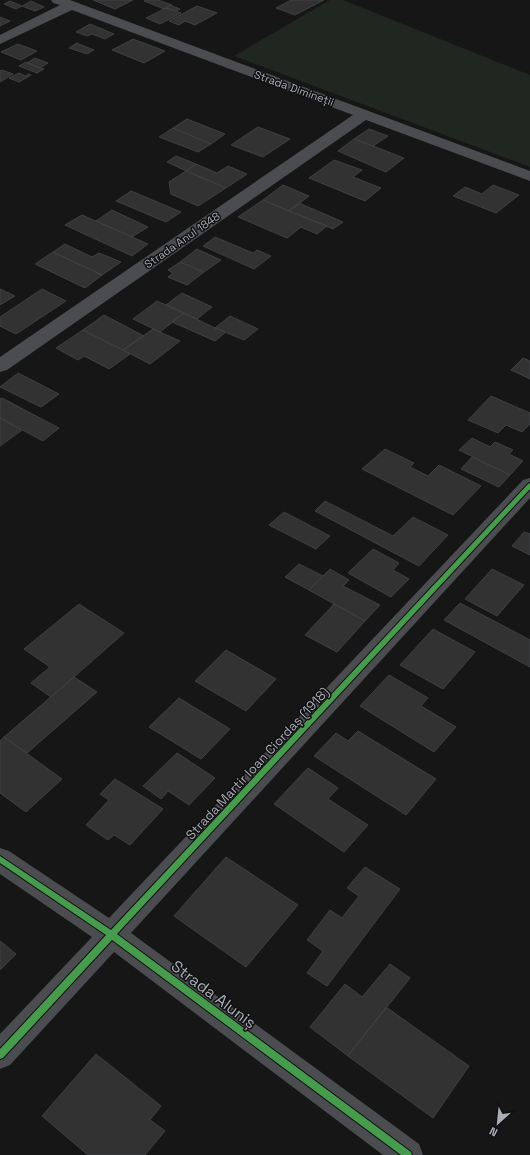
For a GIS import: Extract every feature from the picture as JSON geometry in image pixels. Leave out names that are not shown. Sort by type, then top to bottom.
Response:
[{"type":"street","points":[[0,40],[64,2]]},
{"type":"street","name":"Strada Dimineții","points":[[64,2],[530,176]]},
{"type":"street","name":"Strada Anul 1848","points":[[0,366],[364,114]]},
{"type":"street","name":"Strada Martir Ioan Ciordaș (1918)","points":[[0,1055],[530,485]]},
{"type":"street","name":"Strada Aluniș","points":[[0,859],[112,935],[408,1155]]},
{"type":"shaded area","points":[[330,0],[343,0],[530,75],[530,167],[234,56]]},
{"type":"building","points":[[93,0],[133,0],[115,9]]},
{"type":"building","points":[[158,0],[172,5],[164,9],[144,1]]},
{"type":"building","points":[[291,0],[324,0],[295,15],[276,8]]},
{"type":"building","points":[[10,1],[22,6],[16,9],[4,4]]},
{"type":"building","points":[[31,1],[44,7],[35,11],[22,6]]},
{"type":"building","points":[[170,5],[180,9],[176,11],[166,8]]},
{"type":"building","points":[[197,6],[217,13],[195,25],[185,21],[179,25],[169,21]]},
{"type":"building","points":[[166,8],[181,13],[160,24],[146,18]]},
{"type":"building","points":[[0,17],[10,21],[0,26]]},
{"type":"building","points":[[90,24],[114,34],[105,39],[92,34],[87,36],[76,32]]},
{"type":"building","points":[[133,39],[165,51],[144,63],[112,50]]},
{"type":"building","points":[[77,43],[94,50],[87,54],[69,48]]},
{"type":"building","points":[[18,44],[37,51],[21,60],[1,52]]},
{"type":"building","points":[[35,58],[48,63],[40,68],[27,63]]},
{"type":"building","points":[[26,62],[44,69],[37,73],[19,66]]},
{"type":"building","points":[[2,70],[13,74],[0,82],[0,71]]},
{"type":"building","points":[[19,73],[26,76],[28,74],[31,75],[19,82],[9,78]]},
{"type":"building","points":[[187,119],[225,134],[211,144],[173,128]]},
{"type":"building","points":[[258,127],[290,139],[263,157],[231,145]]},
{"type":"building","points":[[173,128],[211,144],[198,152],[159,137]]},
{"type":"building","points":[[369,129],[388,136],[373,146],[354,139]]},
{"type":"building","points":[[354,139],[404,158],[386,172],[338,151]]},
{"type":"building","points":[[176,156],[196,164],[186,171],[167,162]]},
{"type":"building","points":[[334,160],[362,170],[353,177],[381,188],[365,201],[309,178]]},
{"type":"building","points":[[196,164],[217,173],[228,166],[247,174],[226,188],[186,171]]},
{"type":"building","points":[[186,171],[226,188],[198,206],[171,194],[169,182]]},
{"type":"building","points":[[283,185],[309,196],[289,211],[263,200]]},
{"type":"building","points":[[493,185],[519,195],[496,213],[453,196],[465,187],[482,194]]},
{"type":"building","points":[[131,191],[181,212],[166,222],[116,201]]},
{"type":"building","points":[[263,200],[327,226],[317,234],[301,227],[287,238],[238,217]]},
{"type":"building","points":[[299,203],[343,222],[333,229],[289,211]]},
{"type":"building","points":[[112,210],[148,227],[132,237],[96,221]]},
{"type":"building","points":[[82,215],[148,244],[132,256],[65,225]]},
{"type":"building","points":[[215,237],[253,253],[257,250],[271,256],[254,269],[203,246]]},
{"type":"building","points":[[65,244],[92,257],[99,253],[121,262],[102,275],[53,252]]},
{"type":"building","points":[[197,249],[221,260],[204,272],[180,262]]},
{"type":"building","points":[[53,252],[102,275],[85,288],[35,264]]},
{"type":"building","points":[[180,262],[204,272],[187,285],[168,277],[173,273],[168,270]]},
{"type":"building","points":[[0,289],[15,296],[0,305]]},
{"type":"building","points":[[42,289],[66,301],[16,334],[0,326],[0,317]]},
{"type":"building","points":[[182,293],[212,307],[197,319],[166,305]]},
{"type":"building","points":[[157,301],[184,313],[160,332],[133,319]]},
{"type":"building","points":[[184,313],[226,332],[215,341],[172,322]]},
{"type":"building","points":[[104,315],[144,336],[123,350],[83,330]]},
{"type":"building","points":[[230,316],[258,329],[244,340],[215,328]]},
{"type":"building","points":[[153,329],[180,341],[150,364],[123,350]]},
{"type":"building","points":[[83,330],[130,354],[109,369],[84,356],[78,360],[56,348]]},
{"type":"building","points":[[523,358],[530,361],[530,379],[511,370]]},
{"type":"building","points":[[18,373],[59,394],[41,407],[0,387]]},
{"type":"building","points":[[491,396],[530,413],[530,424],[522,432],[506,425],[498,433],[468,420]]},
{"type":"building","points":[[2,398],[59,428],[43,441],[0,418],[0,399]]},
{"type":"building","points":[[0,418],[22,430],[0,446]]},
{"type":"building","points":[[472,438],[490,447],[495,442],[513,450],[509,454],[523,461],[510,475],[459,450]]},
{"type":"building","points":[[385,449],[414,463],[410,467],[428,476],[439,465],[481,486],[453,515],[362,469]]},
{"type":"building","points":[[472,457],[510,475],[499,487],[461,469]]},
{"type":"building","points":[[325,501],[393,536],[413,517],[448,535],[419,566],[315,511]]},
{"type":"building","points":[[284,512],[330,536],[316,549],[269,525]]},
{"type":"building","points":[[524,532],[530,534],[530,555],[512,546]]},
{"type":"building","points":[[373,549],[399,563],[393,570],[409,579],[391,597],[348,573]]},
{"type":"building","points":[[299,564],[323,576],[309,590],[285,577]]},
{"type":"building","points":[[330,569],[349,580],[343,586],[380,605],[365,621],[309,590]]},
{"type":"building","points":[[492,569],[524,585],[497,616],[465,599]]},
{"type":"building","points":[[460,603],[530,640],[530,667],[444,620]]},
{"type":"building","points":[[79,604],[124,633],[51,697],[31,683],[50,667],[24,649]]},
{"type":"building","points":[[334,604],[365,621],[337,652],[305,635]]},
{"type":"building","points":[[433,629],[475,652],[443,689],[400,665]]},
{"type":"building","points":[[226,650],[276,679],[246,711],[195,681]]},
{"type":"building","points":[[389,675],[428,698],[421,706],[456,727],[434,752],[360,706]]},
{"type":"building","points":[[74,677],[97,692],[27,753],[4,737]]},
{"type":"building","points":[[179,698],[230,729],[201,759],[149,727]]},
{"type":"building","points":[[358,731],[436,779],[406,815],[314,756],[336,733],[348,741]]},
{"type":"building","points":[[4,737],[62,779],[26,812],[0,793],[0,741]]},
{"type":"building","points":[[177,753],[215,778],[189,805],[168,791],[161,799],[143,786]]},
{"type":"building","points":[[308,768],[338,788],[328,799],[368,825],[344,852],[274,804]]},
{"type":"building","points":[[115,779],[163,809],[130,845],[114,835],[108,840],[86,825],[109,800],[100,794]]},
{"type":"building","points":[[226,857],[298,905],[246,967],[174,916]]},
{"type":"building","points":[[365,867],[400,889],[327,986],[307,973],[323,951],[307,940],[330,910],[342,918],[359,896],[347,888]]},
{"type":"building","points":[[0,941],[16,954],[0,970]]},
{"type":"building","points":[[390,964],[410,978],[348,1056],[310,1027],[345,984],[362,997]]},
{"type":"building","points":[[386,1007],[469,1066],[433,1118],[348,1056]]},
{"type":"building","points":[[96,1054],[161,1106],[150,1120],[165,1131],[145,1155],[88,1155],[42,1116]]},
{"type":"cycle path","points":[[0,1055],[530,485]]},
{"type":"cycle path","points":[[0,859],[112,935],[408,1155]]}]
